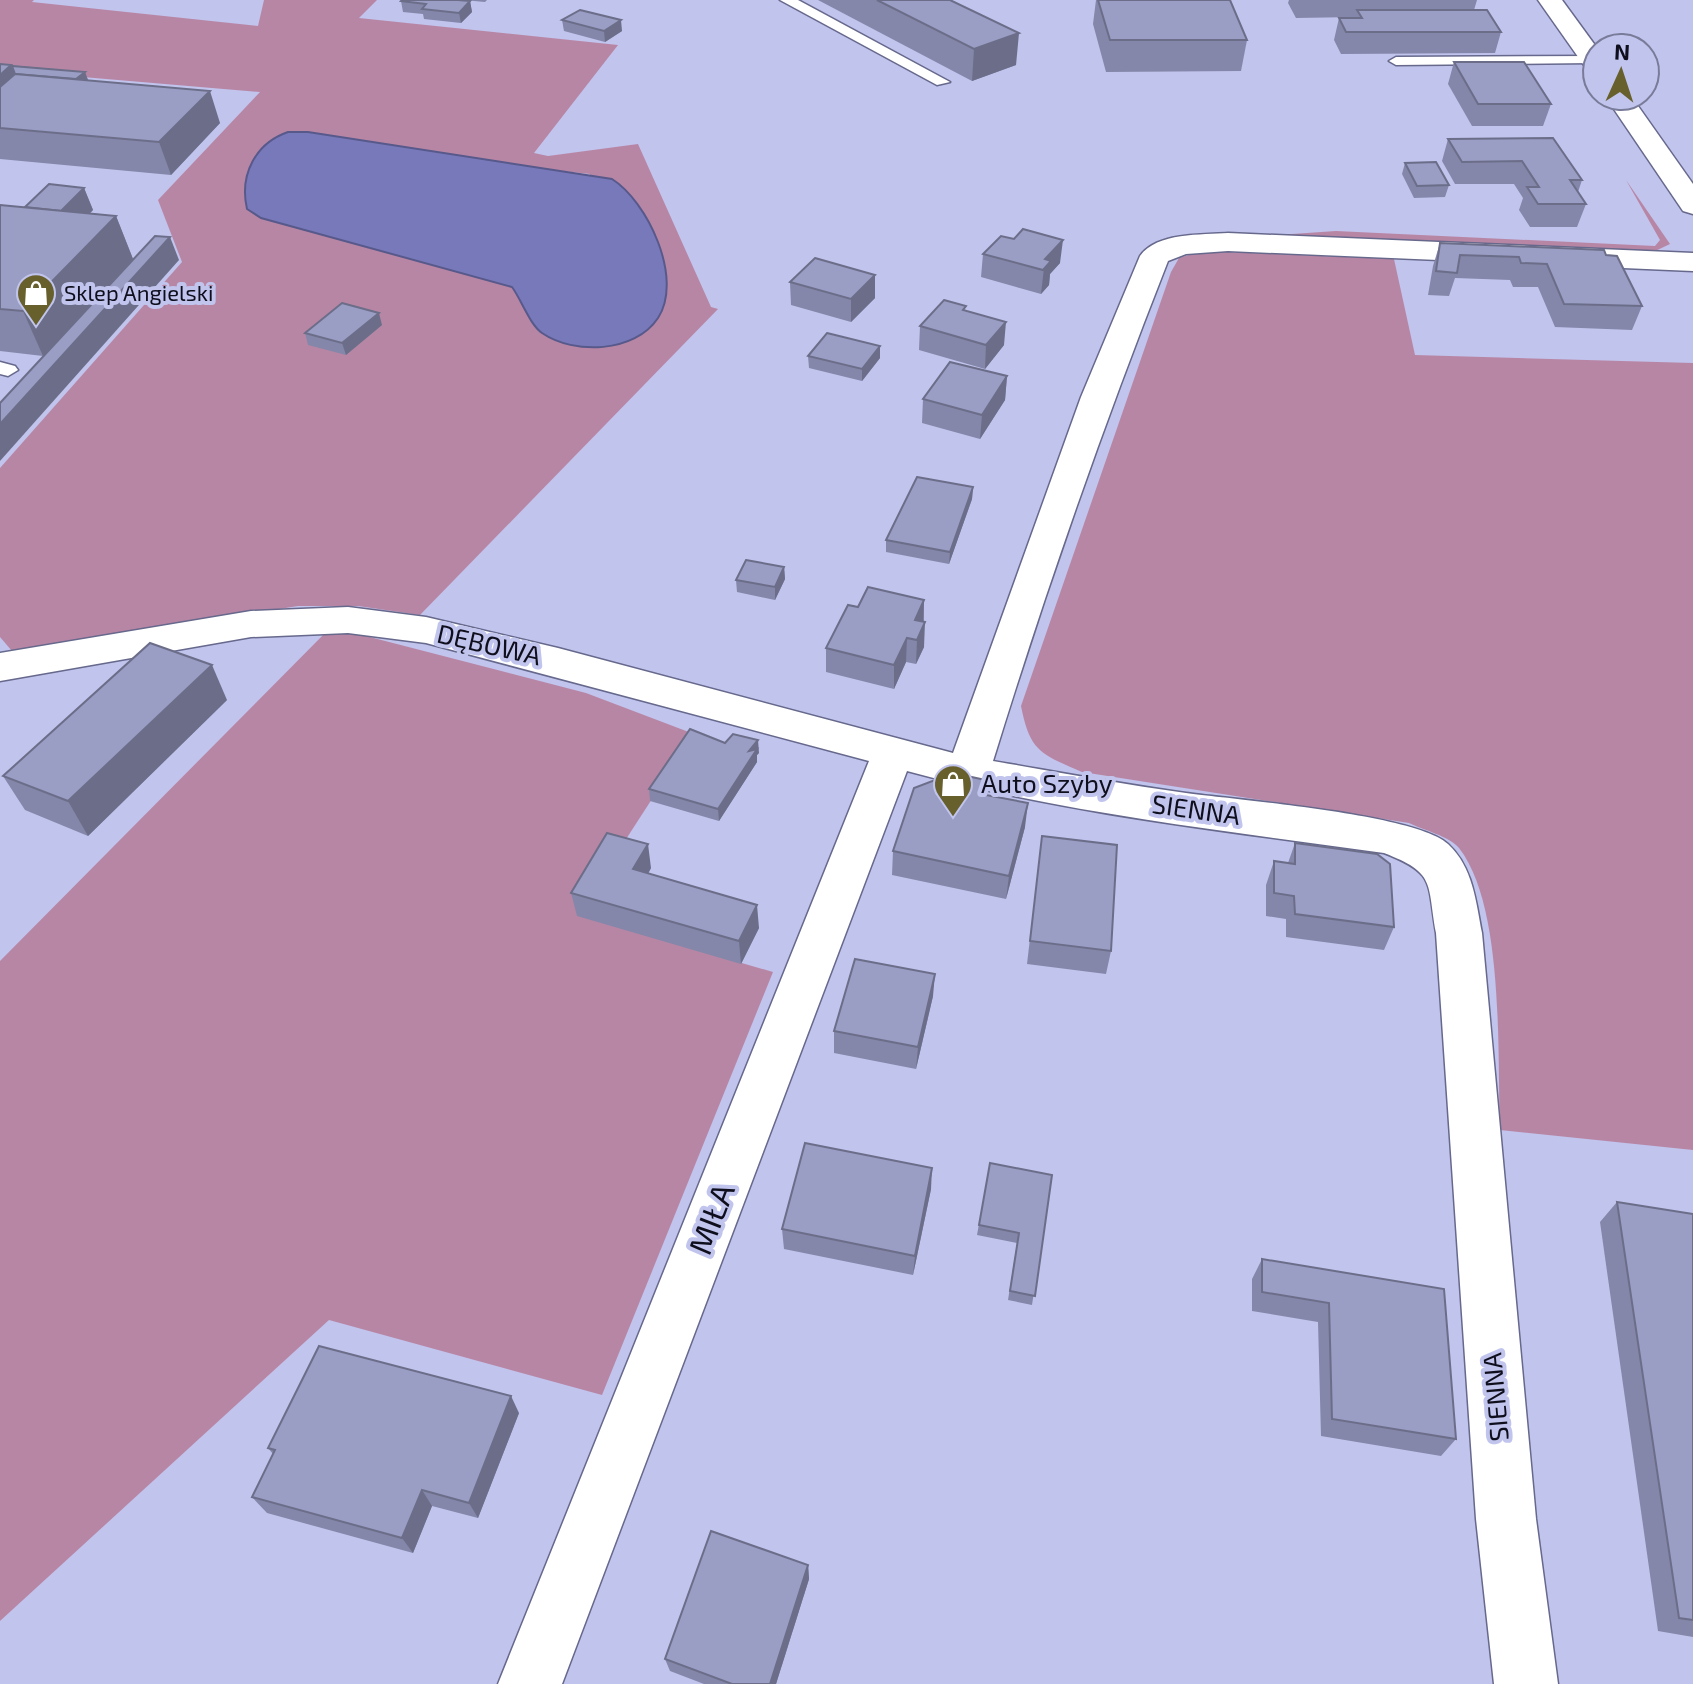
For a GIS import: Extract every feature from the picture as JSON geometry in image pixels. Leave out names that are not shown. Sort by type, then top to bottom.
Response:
[{"type":"street","points":[[1550,0],[1581,43]]},
{"type":"street","points":[[1629,112],[1693,205]]},
{"type":"street","points":[[968,772],[1007,650],[1082,442],[1155,256],[1194,243],[1228,242],[1693,262]]},
{"type":"street","name":"DĘBOWA","points":[[0,667],[190,632],[309,619],[348,620],[426,630],[558,662],[968,772]]},
{"type":"street","name":"MIŁA","points":[[530,1684],[893,754]]},
{"type":"street","name":"SIENNA","points":[[968,772],[1182,809],[1388,837],[1430,853],[1442,867],[1450,882],[1459,933],[1506,1519],[1526,1684]]},
{"type":"lane","points":[[787,0],[942,82]]},
{"type":"lane","points":[[1396,61],[1581,63]]},
{"type":"shaded area","points":[[0,0],[34,0],[32,2],[258,26],[264,0],[377,0],[359,18],[618,45],[534,153],[548,156],[638,144],[711,307],[718,309],[420,615],[358,606],[298,606],[12,651],[0,637],[0,468],[182,262],[158,200],[260,92],[0,70]],"holes":[[[524,167],[590,174],[539,332],[512,287],[261,218]]]},
{"type":"shaded area","points":[[1626,180],[1670,244],[1649,254],[1262,236],[1336,231],[1655,246],[1660,240]]},
{"type":"shaded area","points":[[1202,251],[1394,259],[1415,355],[1693,363],[1693,1150],[1500,1130],[1498,1024],[1491,944],[1474,874],[1459,848],[1449,840],[1409,823],[1082,772],[1056,761],[1033,742],[1021,706],[1171,272],[1179,258]]},
{"type":"shaded area","points":[[331,627],[586,693],[694,734],[577,915],[773,972],[602,1395],[329,1320],[0,1621],[0,961]]},
{"type":"water","points":[[288,132],[308,132],[612,179],[638,204],[658,242],[667,282],[665,301],[658,318],[648,330],[620,344],[603,347],[570,345],[538,329],[512,287],[261,218],[247,209],[248,172],[267,144]]},
{"type":"building","points":[[402,0],[470,1],[459,13],[422,9],[426,4]]},
{"type":"building","points":[[877,0],[950,0],[1019,33],[974,49]]},
{"type":"building","points":[[1098,0],[1230,0],[1247,40],[1110,40]]},
{"type":"building","points":[[580,10],[621,20],[604,31],[562,20]]},
{"type":"building","points":[[1357,10],[1487,10],[1501,32],[1346,32],[1339,18],[1362,18]]},
{"type":"building","points":[[1454,62],[1524,62],[1551,104],[1478,104]]},
{"type":"building","points":[[0,64],[11,65],[0,75]]},
{"type":"building","points":[[12,66],[85,72],[76,79],[15,74]]},
{"type":"building","points":[[15,74],[210,91],[159,142],[0,128],[0,87]]},
{"type":"building","points":[[1553,138],[1582,180],[1570,180],[1586,204],[1538,204],[1527,187],[1539,187],[1522,161],[1462,162],[1448,139]]},
{"type":"building","points":[[1436,162],[1449,185],[1417,186],[1405,163]]},
{"type":"building","points":[[49,184],[84,188],[61,211],[25,207]]},
{"type":"building","points":[[0,205],[116,216],[23,311],[0,309]]},
{"type":"building","points":[[1023,229],[1063,240],[1045,259],[1051,261],[1043,270],[983,254],[1001,236],[1014,239]]},
{"type":"building","points":[[155,236],[170,237],[0,424],[0,403]]},
{"type":"building","points":[[1440,243],[1604,250],[1606,255],[1617,256],[1642,306],[1564,304],[1547,264],[1521,263],[1519,257],[1460,255],[1457,273],[1436,271]]},
{"type":"building","points":[[815,258],[875,275],[851,299],[790,282]]},
{"type":"building","points":[[944,300],[966,306],[963,310],[1006,322],[986,345],[920,326]]},
{"type":"building","points":[[342,303],[379,313],[342,343],[305,333]]},
{"type":"building","points":[[827,333],[880,346],[862,369],[808,356]]},
{"type":"building","points":[[950,362],[1007,376],[982,415],[923,399]]},
{"type":"building","points":[[917,477],[973,487],[950,552],[886,540]]},
{"type":"building","points":[[746,560],[784,567],[775,587],[736,580]]},
{"type":"building","points":[[868,587],[924,600],[915,620],[925,622],[917,640],[907,638],[894,665],[826,648],[848,605],[858,607]]},
{"type":"building","points":[[150,643],[212,665],[68,801],[3,776]]},
{"type":"building","points":[[690,729],[725,743],[733,734],[758,740],[749,751],[757,749],[718,809],[649,789]]},
{"type":"building","points":[[958,774],[990,781],[986,795],[1028,803],[1009,876],[893,851],[914,788],[935,780],[954,784]]},
{"type":"building","points":[[607,833],[648,844],[633,869],[757,905],[739,941],[571,893]]},
{"type":"building","points":[[1042,836],[1117,845],[1111,951],[1030,941]]},
{"type":"building","points":[[1295,843],[1377,854],[1390,864],[1394,927],[1295,914],[1294,896],[1274,893],[1274,861],[1295,864]]},
{"type":"building","points":[[855,959],[935,974],[918,1047],[834,1031]]},
{"type":"building","points":[[805,1143],[932,1168],[915,1256],[782,1229]]},
{"type":"building","points":[[990,1163],[1052,1175],[1035,1296],[1010,1291],[1019,1233],[979,1225]]},
{"type":"building","points":[[1617,1202],[1693,1214],[1693,1620],[1679,1618]]},
{"type":"building","points":[[1262,1259],[1444,1289],[1456,1439],[1332,1419],[1329,1303],[1262,1292]]},
{"type":"building","points":[[319,1346],[511,1396],[469,1503],[422,1490],[402,1538],[252,1497],[275,1450],[268,1448]]},
{"type":"building","points":[[711,1531],[808,1565],[770,1684],[732,1684],[665,1659]]},
{"type":"place","name":"Sklep Angielski","points":[[36,327]]},
{"type":"place","name":"Auto Szyby","points":[[953,818]]}]
